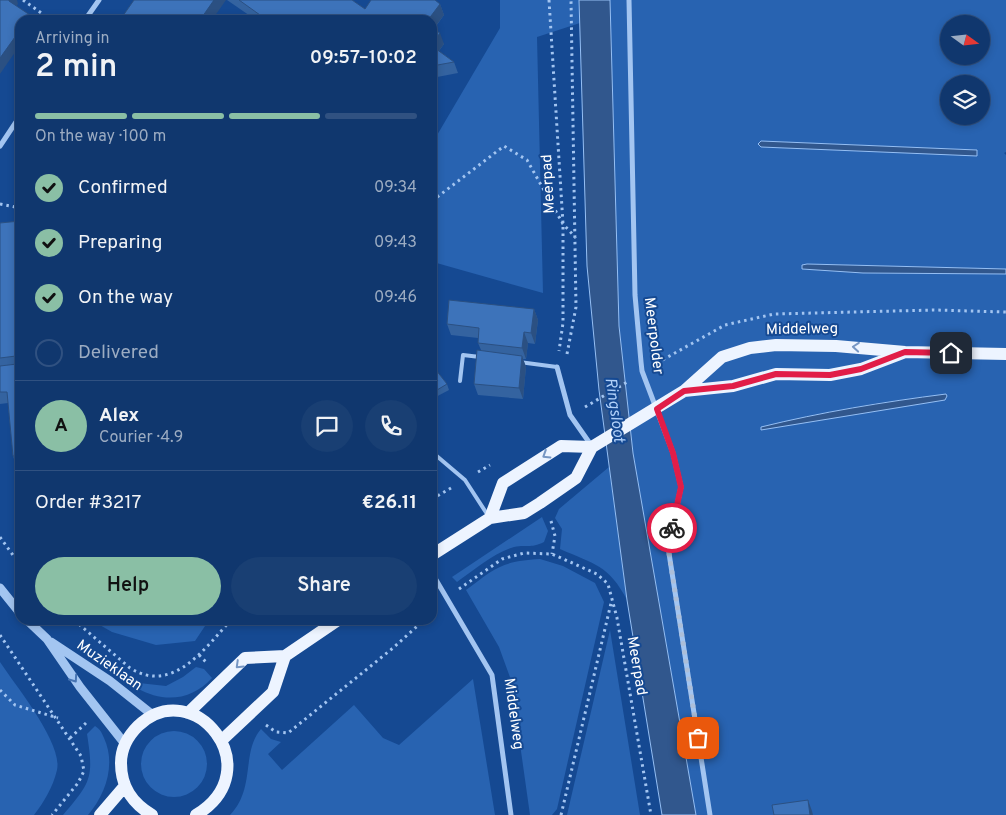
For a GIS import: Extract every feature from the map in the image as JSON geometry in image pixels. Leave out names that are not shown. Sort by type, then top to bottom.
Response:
[{"type":"main road","name":"Middelweg","points":[[596,444],[684,391],[722,357],[750,348],[776,345],[836,346],[905,352],[1006,354]]},
{"type":"main road","name":"Middelweg","points":[[684,391],[733,386],[776,374],[830,375],[861,369],[905,352]]},
{"type":"main road","points":[[490,518],[503,483],[561,446],[596,444]]},
{"type":"main road","points":[[437,552],[490,518],[524,513],[547,498],[576,478],[596,444]]},
{"type":"main road","points":[[188,713],[245,658],[284,656],[330,625]]},
{"type":"main road","points":[[222,740],[273,692],[284,656]]},
{"type":"main road","points":[[152,815],[132,799],[124,787],[121,773],[121,758],[125,744],[132,732],[154,716],[176,711],[188,713],[208,723],[222,740],[227,754],[226,784],[209,808],[196,815]]},
{"type":"main road","points":[[100,815],[124,787]]},
{"type":"street","points":[[88,15],[99,0]]},
{"type":"street","name":"Meerpolder","points":[[629,0],[635,295],[642,371],[673,453],[681,487],[668,547],[710,815]]},
{"type":"street","points":[[0,146],[15,124]]},
{"type":"street","points":[[557,367],[570,415],[596,444]]},
{"type":"street","name":"Middelweg","points":[[437,582],[492,676],[511,815]]},
{"type":"street","points":[[0,588],[15,607]]},
{"type":"street","name":"Muzieklaan","points":[[32,625],[47,639],[110,682],[154,716]]},
{"type":"street","name":"Muzieklaan","points":[[47,639],[80,687],[125,744]]},
{"type":"lane","points":[[460,381],[463,355],[482,358]]},
{"type":"lane","points":[[510,361],[557,367]]},
{"type":"lane","points":[[437,456],[465,480],[490,518]]},
{"type":"path","points":[[23,0],[44,15]]},
{"type":"path","name":"Meerpad","points":[[550,0],[563,224],[563,323],[557,367]]},
{"type":"path","points":[[566,360],[576,307],[571,0]]},
{"type":"path","points":[[437,197],[504,146],[527,160],[563,224],[576,238]]},
{"type":"path","points":[[0,204],[15,207]]},
{"type":"path","points":[[934,310],[1006,312]]},
{"type":"path","points":[[597,400],[619,387]]},
{"type":"path","points":[[437,496],[496,461]]},
{"type":"path","points":[[446,598],[502,559],[524,553],[552,554],[556,536],[549,516]]},
{"type":"path","points":[[0,537],[15,558]]},
{"type":"path","name":"Meerpad","points":[[552,554],[597,574],[608,584],[612,596],[651,815]]},
{"type":"path","points":[[561,815],[612,596]]},
{"type":"path","name":"Muzieklaan","points":[[80,625],[139,674],[164,677],[181,670],[226,625]]},
{"type":"path","points":[[262,721],[276,732],[288,733],[418,625]]},
{"type":"path","points":[[0,635],[58,718],[81,756],[84,771],[78,783],[52,815]]},
{"type":"path","points":[[0,690],[15,705],[58,718]]},
{"type":"path","points":[[70,738],[90,719]]},
{"type":"shaded area","points":[[500,0],[579,0],[580,23],[537,37],[543,293],[437,263],[437,135],[500,28]]},
{"type":"shaded area","points":[[610,0],[1006,0],[1006,152],[1004,153],[1006,155],[1006,269],[807,264],[863,273],[1006,274],[1006,815],[696,815],[633,453],[619,326]],"holes":[[[761,141],[976,150],[977,155],[761,147]],[[946,394],[802,417],[878,403]]]},
{"type":"shaded area","points":[[609,467],[627,600],[614,579],[607,572],[591,562],[560,549],[562,529],[555,518],[559,509]]},
{"type":"shaded area","points":[[542,517],[548,531],[544,542],[535,545],[518,546],[499,553],[457,582],[452,577]]},
{"type":"shaded area","points":[[540,559],[563,566],[595,583],[604,602],[557,809],[552,815],[530,815],[511,680],[499,647],[466,590],[484,576],[500,567],[516,562]]},
{"type":"shaded area","points":[[100,625],[206,625],[195,641],[156,645],[112,632]]},
{"type":"shaded area","points":[[610,630],[640,815],[567,815]]},
{"type":"shaded area","points":[[0,662],[46,730],[57,759],[57,770],[53,782],[45,800],[34,815],[0,815]]},
{"type":"shaded area","points":[[196,667],[204,669],[212,678],[204,686],[186,695],[176,697],[157,696],[137,688],[139,683],[166,686]]},
{"type":"shaded area","points":[[473,679],[495,815],[230,815],[243,793],[251,748],[261,729],[271,739],[281,742],[268,754],[282,770],[354,705],[383,738],[399,745]]},
{"type":"shaded area","points":[[95,726],[103,736],[109,758],[109,768],[104,788],[100,798],[88,815],[63,815],[80,795],[88,779],[90,761],[87,734]]},
{"type":"shaded area","points":[[168,731],[180,731],[198,740],[205,751],[207,764],[205,777],[198,788],[187,795],[168,797],[155,792],[146,783],[141,770],[141,758],[146,745],[155,736]]},
{"type":"water","name":"Ringsloot","points":[[579,0],[610,0],[619,326],[633,453],[696,815],[662,815],[627,600],[599,390],[587,266]]},
{"type":"water","points":[[761,141],[977,150],[977,156],[761,147],[758,144]]},
{"type":"water","points":[[802,265],[1006,269],[1006,274],[863,273],[802,269]]},
{"type":"water","points":[[946,394],[945,400],[761,430],[761,427],[830,412]]},
{"type":"building","points":[[0,0],[9,0],[30,15],[15,15],[15,37],[0,58]]},
{"type":"building","points":[[134,0],[214,0],[204,15],[124,15]]},
{"type":"building","points":[[239,0],[352,0],[365,9],[371,0],[435,0],[440,4],[432,15],[260,15]]},
{"type":"building","points":[[437,50],[454,62],[437,65]]},
{"type":"building","points":[[15,222],[15,356],[0,358],[0,223]]},
{"type":"building","points":[[449,300],[534,309],[531,333],[524,332],[522,348],[478,343],[479,328],[447,324]]},
{"type":"building","points":[[477,350],[522,356],[519,388],[474,384]]},
{"type":"building","points":[[15,364],[15,456],[13,456],[7,392],[0,392],[0,366]]},
{"type":"building","points":[[437,371],[447,384],[437,390]]},
{"type":"building","points":[[808,800],[810,815],[774,815],[772,805]]},
{"type":"way so far","points":[[672,528],[668,547],[698,738]]},
{"type":"route","points":[[672,528],[681,487],[673,453],[657,409],[684,391],[733,386],[776,374],[830,375],[861,369],[905,352],[951,353]]}]
